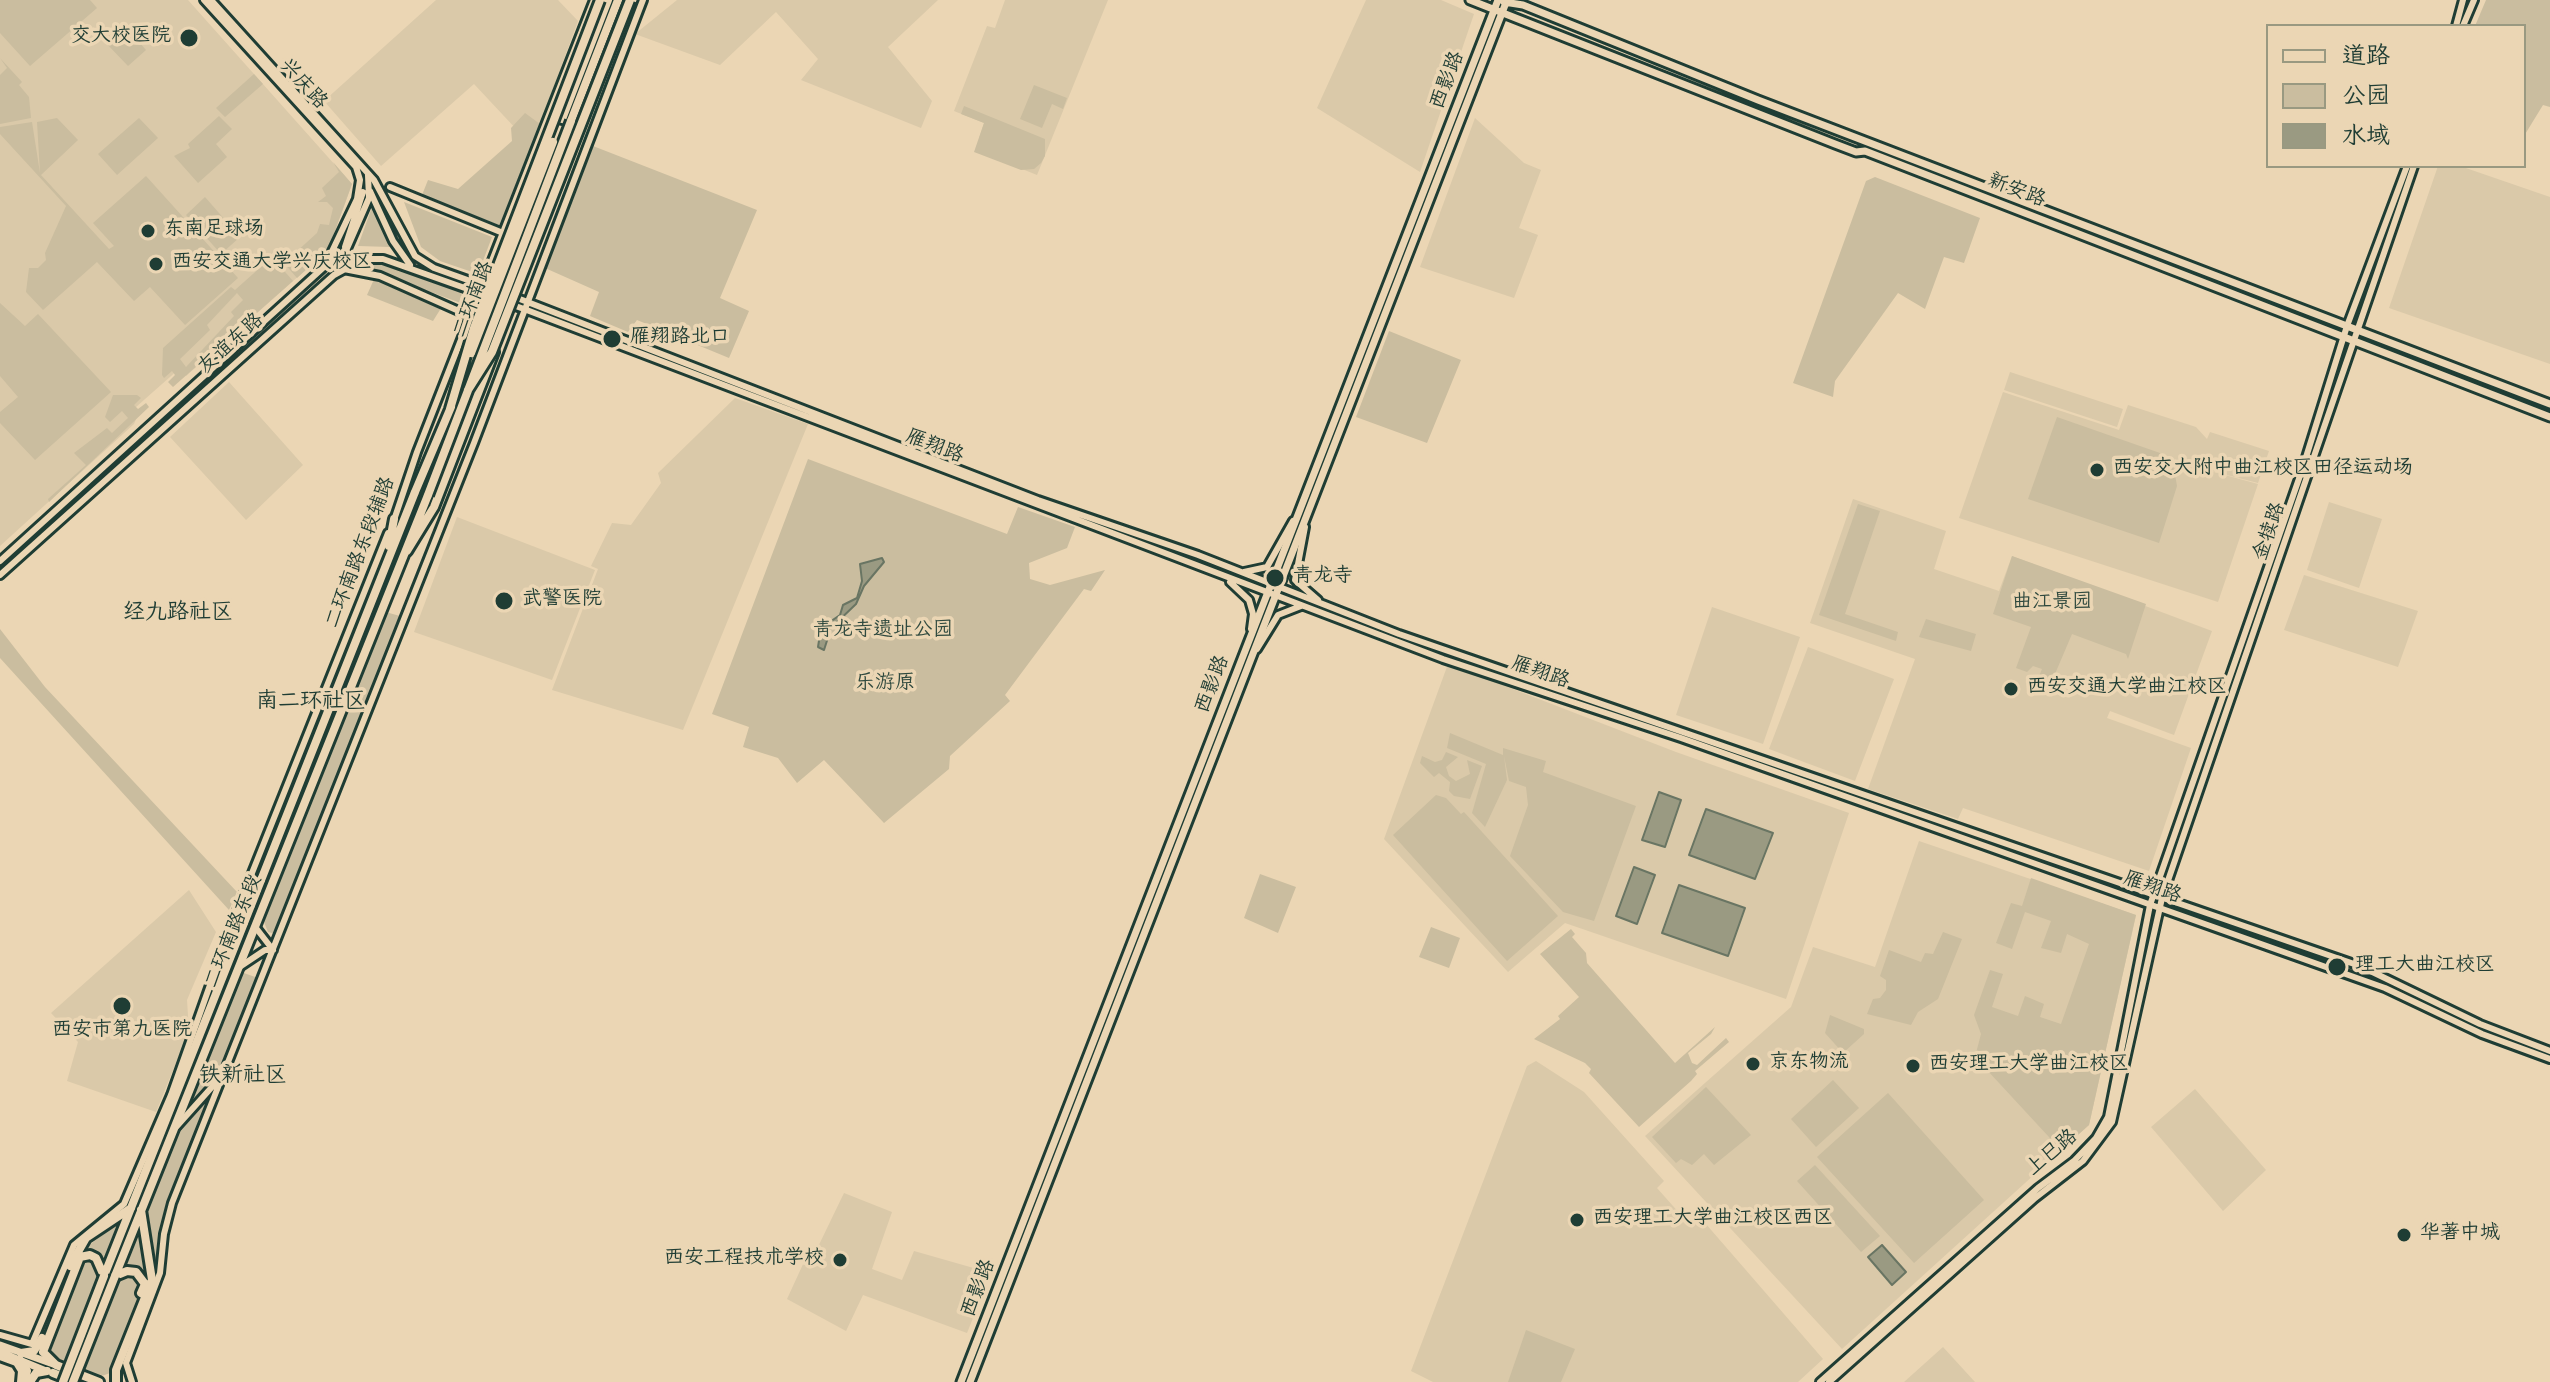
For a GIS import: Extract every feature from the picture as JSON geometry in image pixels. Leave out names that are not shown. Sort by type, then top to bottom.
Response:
[{"type":"highway","points":[[450,409],[474,328],[600,0]]},
{"type":"highway","points":[[567,120],[608,0]]},
{"type":"highway","points":[[567,120],[618,0]]},
{"type":"highway","points":[[468,390],[492,352],[630,0]]},
{"type":"highway","points":[[586,80],[606,64]]},
{"type":"highway","name":"二环南路","points":[[415,492],[567,120]]},
{"type":"highway","name":"二环南路","points":[[428,495],[567,120]]},
{"type":"highway","points":[[397,565],[434,507],[515,301]]},
{"type":"highway","name":"二环南路东段","points":[[75,1382],[115,1276],[136,1209],[415,492]]},
{"type":"highway","name":"二环南路东段","points":[[136,1209],[255,927],[397,565],[428,495]]},
{"type":"highway","points":[[387,562],[394,519]]},
{"type":"highway","points":[[63,1382],[104,1276],[136,1209]]},
{"type":"highway","points":[[25,1382],[27,1371],[21,1357],[38,1347],[80,1244],[136,1209]]},
{"type":"highway","points":[[116,1382],[116,1370],[152,1280],[136,1209]]},
{"type":"highway","points":[[75,1382],[52,1370],[43,1352],[80,1257],[90,1255],[101,1264],[104,1276]]},
{"type":"highway","points":[[25,1382],[36,1373],[52,1370],[96,1381],[111,1374],[145,1284],[136,1272],[127,1271],[115,1276]]},
{"type":"main road","name":"兴庆路","points":[[204,0],[356,167],[360,197]]},
{"type":"main road","name":"兴庆路","points":[[211,0],[366,172],[384,195],[405,241],[421,261],[481,289]]},
{"type":"main road","name":"二环南路东段辅路","points":[[0,1335],[24,1345],[32,1344],[74,1245],[124,1204],[171,1095],[232,923],[394,519],[594,0]]},
{"type":"main road","points":[[515,301],[630,0]]},
{"type":"main road","name":"新安路","points":[[1470,0],[2550,417]]},
{"type":"main road","points":[[2457,24],[2463,0]]},
{"type":"main road","points":[[2464,24],[2474,0]]},
{"type":"main road","points":[[132,1382],[126,1363],[160,1273],[164,1234],[172,1203],[642,1]]},
{"type":"main road","name":"新安路","points":[[1502,1],[1523,5],[1758,100],[2550,404]]},
{"type":"main road","name":"西影路","points":[[961,1382],[1249,638],[1273,590],[1304,513],[1502,1]]},
{"type":"main road","name":"金犊路","points":[[2158,908],[2350,340],[2347,326],[2406,168]]},
{"type":"main road","name":"金犊路","points":[[2153,895],[2350,340],[2359,331],[2413,168]]},
{"type":"main road","points":[[366,172],[370,191],[403,258],[417,269]]},
{"type":"main road","points":[[390,187],[503,233]]},
{"type":"main road","points":[[337,272],[370,191]]},
{"type":"main road","points":[[347,253],[345,240],[360,197],[370,191],[384,195]]},
{"type":"main road","name":"友谊东路","points":[[0,561],[325,266],[360,197]]},
{"type":"main road","points":[[347,253],[363,259],[383,259],[525,305]]},
{"type":"main road","name":"友谊东路","points":[[0,575],[337,272],[363,259]]},
{"type":"main road","points":[[337,272],[350,268],[380,276],[470,316]]},
{"type":"main road","name":"雁翔路","points":[[525,305],[1026,495],[1235,570],[1310,607],[1443,659],[1681,738],[2397,992],[2482,1034],[2550,1059]]},
{"type":"main road","name":"雁翔路","points":[[525,305],[1221,575],[1335,610],[2369,970],[2480,1024],[2550,1051]]},
{"type":"main road","points":[[1235,570],[1255,572],[1267,567],[1304,513]]},
{"type":"main road","points":[[1304,513],[1295,580],[1305,592],[1335,610]]},
{"type":"main road","points":[[1221,575],[1249,600],[1253,614],[1249,638]]},
{"type":"main road","name":"西影路","points":[[970,1382],[1253,655],[1273,590]]},
{"type":"main road","points":[[1253,655],[1278,615],[1296,607],[1310,607]]},
{"type":"main road","name":"上巳路","points":[[1845,1363],[2031,1194],[2074,1161],[2100,1132],[2113,1101],[2124,1022],[2153,895]]},
{"type":"main road","name":"上巳路","points":[[1845,1363],[2034,1199],[2083,1161],[2103,1138],[2118,1105],[2130,1032],[2158,908]]},
{"type":"main road","points":[[255,927],[273,950]]},
{"type":"main road","points":[[236,972],[249,959],[273,950]]},
{"type":"main road","points":[[171,1132],[225,1073]]},
{"type":"main road","points":[[0,1345],[52,1370]]},
{"type":"main road","points":[[0,1355],[21,1357]]},
{"type":"main road","points":[[0,1355],[16,1363],[25,1382]]},
{"type":"main road","points":[[1820,1382],[1845,1363]]},
{"type":"main road","points":[[1829,1382],[1845,1363]]},
{"type":"shaded area","name":"西安交通大学兴庆校区","points":[[0,0],[188,0],[352,184],[328,250],[186,376],[179,369],[136,407],[132,411],[137,417],[134,424],[0,546]]},
{"type":"shaded area","points":[[436,0],[558,0],[578,21],[532,146],[474,84],[381,166],[324,101]]},
{"type":"shaded area","points":[[677,0],[938,0],[888,47],[932,101],[921,128],[801,80],[818,59],[776,12],[720,65],[635,34]]},
{"type":"shaded area","points":[[1005,0],[1108,0],[1037,175],[985,154],[979,138],[984,123],[954,111],[987,26],[995,28]]},
{"type":"shaded area","points":[[1366,0],[1441,0],[1474,14],[1420,172],[1317,108]]},
{"type":"shaded area","points":[[1475,118],[1524,163],[1541,170],[1519,228],[1538,235],[1514,298],[1420,267]]},
{"type":"shaded area","points":[[2437,168],[2466,168],[2550,197],[2550,364],[2389,308]]},
{"type":"shaded area","points":[[2010,372],[2123,409],[2117,427],[2004,390]]},
{"type":"shaded area","points":[[229,382],[303,465],[246,520],[170,437]]},
{"type":"shaded area","points":[[2003,392],[2119,430],[2128,405],[2196,427],[2207,439],[2210,432],[2269,451],[2258,483],[2192,466],[2258,484],[2218,602],[1959,518]]},
{"type":"shaded area","points":[[735,398],[808,424],[683,730],[552,690],[598,569],[591,566],[612,523],[631,525],[661,483],[658,473]]},
{"type":"shaded area","name":"西安交通大学曲江校区","points":[[1853,499],[1946,531],[1934,569],[1999,591],[2012,556],[2212,631],[2174,735],[2110,711],[2107,718],[2191,748],[2149,871],[1963,808],[1958,819],[1868,789],[1915,659],[1810,623]]},
{"type":"shaded area","points":[[2329,502],[2382,519],[2359,588],[2307,570]]},
{"type":"shaded area","name":"武警医院","points":[[457,517],[595,570],[552,680],[414,632]]},
{"type":"shaded area","points":[[2304,575],[2418,611],[2398,667],[2284,630]]},
{"type":"shaded area","points":[[1712,607],[1800,637],[1763,744],[1676,715]]},
{"type":"shaded area","points":[[1808,647],[1894,679],[1855,781],[1769,749]]},
{"type":"shaded area","points":[[1448,664],[1676,752],[1849,813],[1786,999],[1565,923],[1508,972],[1384,839]]},
{"type":"shaded area","name":"西安理工大学曲江校区","points":[[1919,841],[2136,915],[2089,1125],[1842,1349],[1645,1136],[1791,1007],[1813,947],[1875,967]]},
{"type":"shaded area","name":"西安市第九医院","points":[[189,890],[216,932],[187,1000],[189,1031],[156,1112],[67,1081],[78,1042],[51,1013]]},
{"type":"shaded area","name":"西安理工大学曲江校区西区","points":[[1536,1061],[1584,1092],[1664,1181],[1657,1188],[1689,1224],[1699,1216],[1823,1359],[1798,1382],[1433,1382],[1411,1371],[1527,1066]]},
{"type":"shaded area","points":[[2195,1089],[2266,1170],[2223,1211],[2151,1127]]},
{"type":"shaded area","name":"西安工程技术学校","points":[[844,1193],[892,1212],[872,1269],[902,1280],[914,1251],[991,1273],[967,1333],[863,1295],[846,1331],[787,1299],[810,1249],[816,1251]]},
{"type":"shaded area","points":[[1943,1347],[1975,1382],[1904,1382]]},
{"type":"green space","points":[[0,0],[90,0],[97,8],[30,66],[0,33]]},
{"type":"green space","points":[[2486,0],[2550,0],[2550,107],[2543,105],[2526,133],[2526,24],[2476,24]]},
{"type":"green space","points":[[125,26],[146,50],[128,66],[106,43]]},
{"type":"green space","points":[[0,58],[22,82],[19,85],[29,97],[31,118],[0,124],[0,75],[7,68]]},
{"type":"green space","points":[[254,74],[263,84],[225,117],[216,108]]},
{"type":"green space","points":[[1034,85],[1067,98],[1063,109],[1052,104],[1042,128],[1020,119]]},
{"type":"green space","points":[[964,106],[1045,139],[1045,156],[1041,163],[1034,169],[1021,170],[974,152],[984,123],[961,114]]},
{"type":"green space","points":[[525,113],[540,124],[501,226],[422,195],[428,180],[458,189],[512,141],[511,128]]},
{"type":"green space","points":[[219,116],[232,129],[216,144],[227,157],[198,183],[174,156],[190,148],[188,144]]},
{"type":"green space","points":[[57,118],[78,140],[41,175],[109,249],[114,246],[93,223],[146,176],[238,278],[185,325],[150,287],[134,301],[97,262],[43,310],[26,292],[29,268],[38,268],[46,260],[45,253],[66,206],[0,134],[0,127],[32,122],[40,173],[37,122]]},
{"type":"green space","points":[[139,118],[158,138],[117,175],[98,154]]},
{"type":"green space","points":[[593,146],[757,210],[720,298],[749,311],[729,358],[637,320],[628,332],[590,316],[599,292],[545,268]]},
{"type":"green space","points":[[333,162],[352,184],[328,250],[297,278],[284,263],[317,233],[320,224],[329,225],[333,208],[327,202],[318,202],[326,196],[322,188],[339,172]]},
{"type":"green space","points":[[1875,177],[1980,218],[1964,263],[1944,257],[1925,309],[1898,293],[1835,381],[1833,397],[1793,383],[1866,181]]},
{"type":"green space","points":[[205,197],[240,237],[221,254],[186,215]]},
{"type":"green space","points":[[404,202],[492,237],[478,274],[440,261],[421,247]]},
{"type":"green space","points":[[372,207],[393,245],[390,247],[358,246]]},
{"type":"green space","points":[[272,257],[293,281],[173,387],[168,382],[175,375],[172,371],[164,378],[162,375],[163,348],[231,287],[235,290]],"holes":[[[237,293],[243,300],[231,312],[234,316],[186,367],[180,359],[210,330],[207,325]]]},
{"type":"green space","points":[[376,261],[460,291],[466,305],[363,267]]},
{"type":"green space","points":[[375,277],[443,305],[433,321],[367,295]]},
{"type":"green space","points":[[0,303],[25,326],[38,314],[111,392],[35,460],[0,423],[0,412],[18,397],[0,376]]},
{"type":"green space","points":[[1389,331],[1461,360],[1427,443],[1356,417]]},
{"type":"green space","points":[[113,395],[137,395],[141,398],[134,405],[138,409],[146,403],[149,407],[49,502],[48,499],[86,465],[74,453],[107,428],[112,433],[128,418],[122,411],[110,422],[105,417]]},
{"type":"green space","points":[[2057,417],[2160,453],[2174,469],[2177,486],[2159,543],[2028,499]]},
{"type":"green space","name":"青龙寺遗址公园","points":[[808,459],[1007,534],[1018,507],[1075,527],[1067,548],[1029,563],[1030,579],[1050,585],[1105,570],[1091,591],[1084,589],[1005,695],[1010,701],[950,756],[949,769],[884,823],[824,760],[797,783],[778,758],[743,747],[749,727],[712,714]]},
{"type":"green space","points":[[1858,504],[1880,511],[1845,614],[1898,632],[1896,641],[1819,615]]},
{"type":"green space","name":"曲江景园","points":[[2012,556],[2146,604],[2128,659],[2126,654],[2072,634],[2046,695],[2027,689],[2030,679],[2037,681],[2042,669],[2033,666],[2027,672],[2016,668],[2031,627],[1993,614]]},
{"type":"green space","points":[[382,611],[400,616],[276,934],[268,932],[264,922]]},
{"type":"green space","points":[[1926,619],[1976,634],[1971,651],[1919,637]]},
{"type":"green space","points":[[0,629],[45,687],[237,892],[229,910],[0,658]]},
{"type":"green space","points":[[1450,733],[1503,755],[1503,748],[1546,761],[1543,772],[1636,806],[1594,921],[1563,912],[1510,856],[1528,805],[1526,787],[1509,781],[1504,756],[1507,780],[1485,827],[1472,813],[1486,764],[1447,748]]},
{"type":"green space","points":[[1446,752],[1458,757],[1446,767],[1449,776],[1456,781],[1470,774],[1467,760],[1482,766],[1470,799],[1454,796],[1449,791],[1450,782],[1439,773],[1434,777],[1420,763],[1422,756],[1435,762],[1442,760]]},
{"type":"green space","points":[[1436,795],[1446,798],[1461,814],[1464,812],[1558,916],[1507,961],[1393,835]]},
{"type":"green space","points":[[1260,874],[1296,887],[1278,933],[1244,918]]},
{"type":"green space","points":[[2031,878],[2136,915],[2089,1125],[2061,1150],[1975,1057],[1981,1034],[1974,1015],[1990,970],[2003,974],[1992,1007],[2018,1016],[2025,996],[2044,1004],[2040,1017],[2061,1024],[2089,944],[2067,934],[2061,953],[2041,948],[2051,921],[2025,912],[2012,949],[1996,943],[2011,903],[2022,906]]},
{"type":"green space","points":[[1431,927],[1460,938],[1449,968],[1419,957]]},
{"type":"green space","points":[[1571,929],[1575,934],[1572,937],[1586,953],[1587,963],[1675,1063],[1715,1027],[1688,1053],[1692,1063],[1697,1065],[1726,1038],[1729,1042],[1639,1127],[1589,1073],[1591,1069],[1585,1063],[1534,1039],[1560,1019],[1558,1016],[1579,997],[1540,954]]},
{"type":"green space","points":[[1943,932],[1962,939],[1938,999],[1918,1012],[1911,1025],[1867,1014],[1873,999],[1880,998],[1886,990],[1886,980],[1880,976],[1889,950],[1921,962],[1925,953],[1933,954]]},
{"type":"green space","points":[[241,972],[258,978],[165,1211],[156,1262],[145,1215],[147,1206]]},
{"type":"green space","points":[[1830,1015],[1864,1029],[1864,1034],[1843,1053],[1825,1033]]},
{"type":"green space","points":[[1833,1080],[1859,1108],[1816,1147],[1791,1119]]},
{"type":"green space","points":[[1706,1087],[1751,1135],[1714,1165],[1704,1154],[1692,1165],[1681,1159],[1676,1163],[1652,1137]]},
{"type":"green space","points":[[1888,1093],[1984,1200],[1914,1263],[1817,1157]]},
{"type":"green space","points":[[1815,1165],[1880,1236],[1861,1252],[1797,1181]]},
{"type":"green space","points":[[119,1222],[141,1231],[148,1275],[110,1373],[99,1377],[51,1360],[46,1348],[83,1250]]},
{"type":"green space","points":[[1526,1330],[1575,1349],[1561,1382],[1508,1382]]},
{"type":"water","points":[[882,558],[884,562],[864,586],[856,604],[831,628],[824,650],[818,647],[821,628],[840,615],[843,605],[857,598],[862,581],[860,564]]},
{"type":"water","points":[[1659,792],[1681,800],[1665,847],[1642,840]]},
{"type":"water","points":[[1706,809],[1773,833],[1755,879],[1689,855]]},
{"type":"water","points":[[1634,867],[1655,875],[1637,924],[1616,916]]},
{"type":"water","points":[[1679,885],[1745,908],[1728,956],[1662,933]]},
{"type":"water","points":[[1882,1245],[1906,1272],[1892,1285],[1868,1257]]},
{"type":"place","name":"交大校医院","points":[[189,38]]},
{"type":"place","name":"东南足球场","points":[[148,231]]},
{"type":"place","name":"西安交通大学兴庆校区","points":[[156,264]]},
{"type":"place","name":"雁翔路北口","points":[[612,339]]},
{"type":"place","name":"西安交大附中曲江校区田径运动场","points":[[2097,470]]},
{"type":"place","name":"青龙寺","points":[[1275,578]]},
{"type":"place","name":"武警医院","points":[[504,601]]},
{"type":"place","name":"西安交通大学曲江校区","points":[[2011,689]]},
{"type":"place","name":"理工大曲江校区","points":[[2337,967]]},
{"type":"place","name":"西安市第九医院","points":[[122,1006]]},
{"type":"place","name":"京东物流","points":[[1753,1064]]},
{"type":"place","name":"西安理工大学曲江校区","points":[[1913,1066]]},
{"type":"place","name":"西安理工大学曲江校区西区","points":[[1577,1220]]},
{"type":"place","name":"华著中城","points":[[2404,1235]]},
{"type":"place","name":"西安工程技术学校","points":[[840,1260]]},
{"type":"district","name":"经九路社区","points":[[178,614]]},
{"type":"district","name":"南二环社区","points":[[311,703]]},
{"type":"district","name":"铁新社区","points":[[243,1077]]},
{"type":"park label","name":"乐游原","points":[[885,685]]}]
